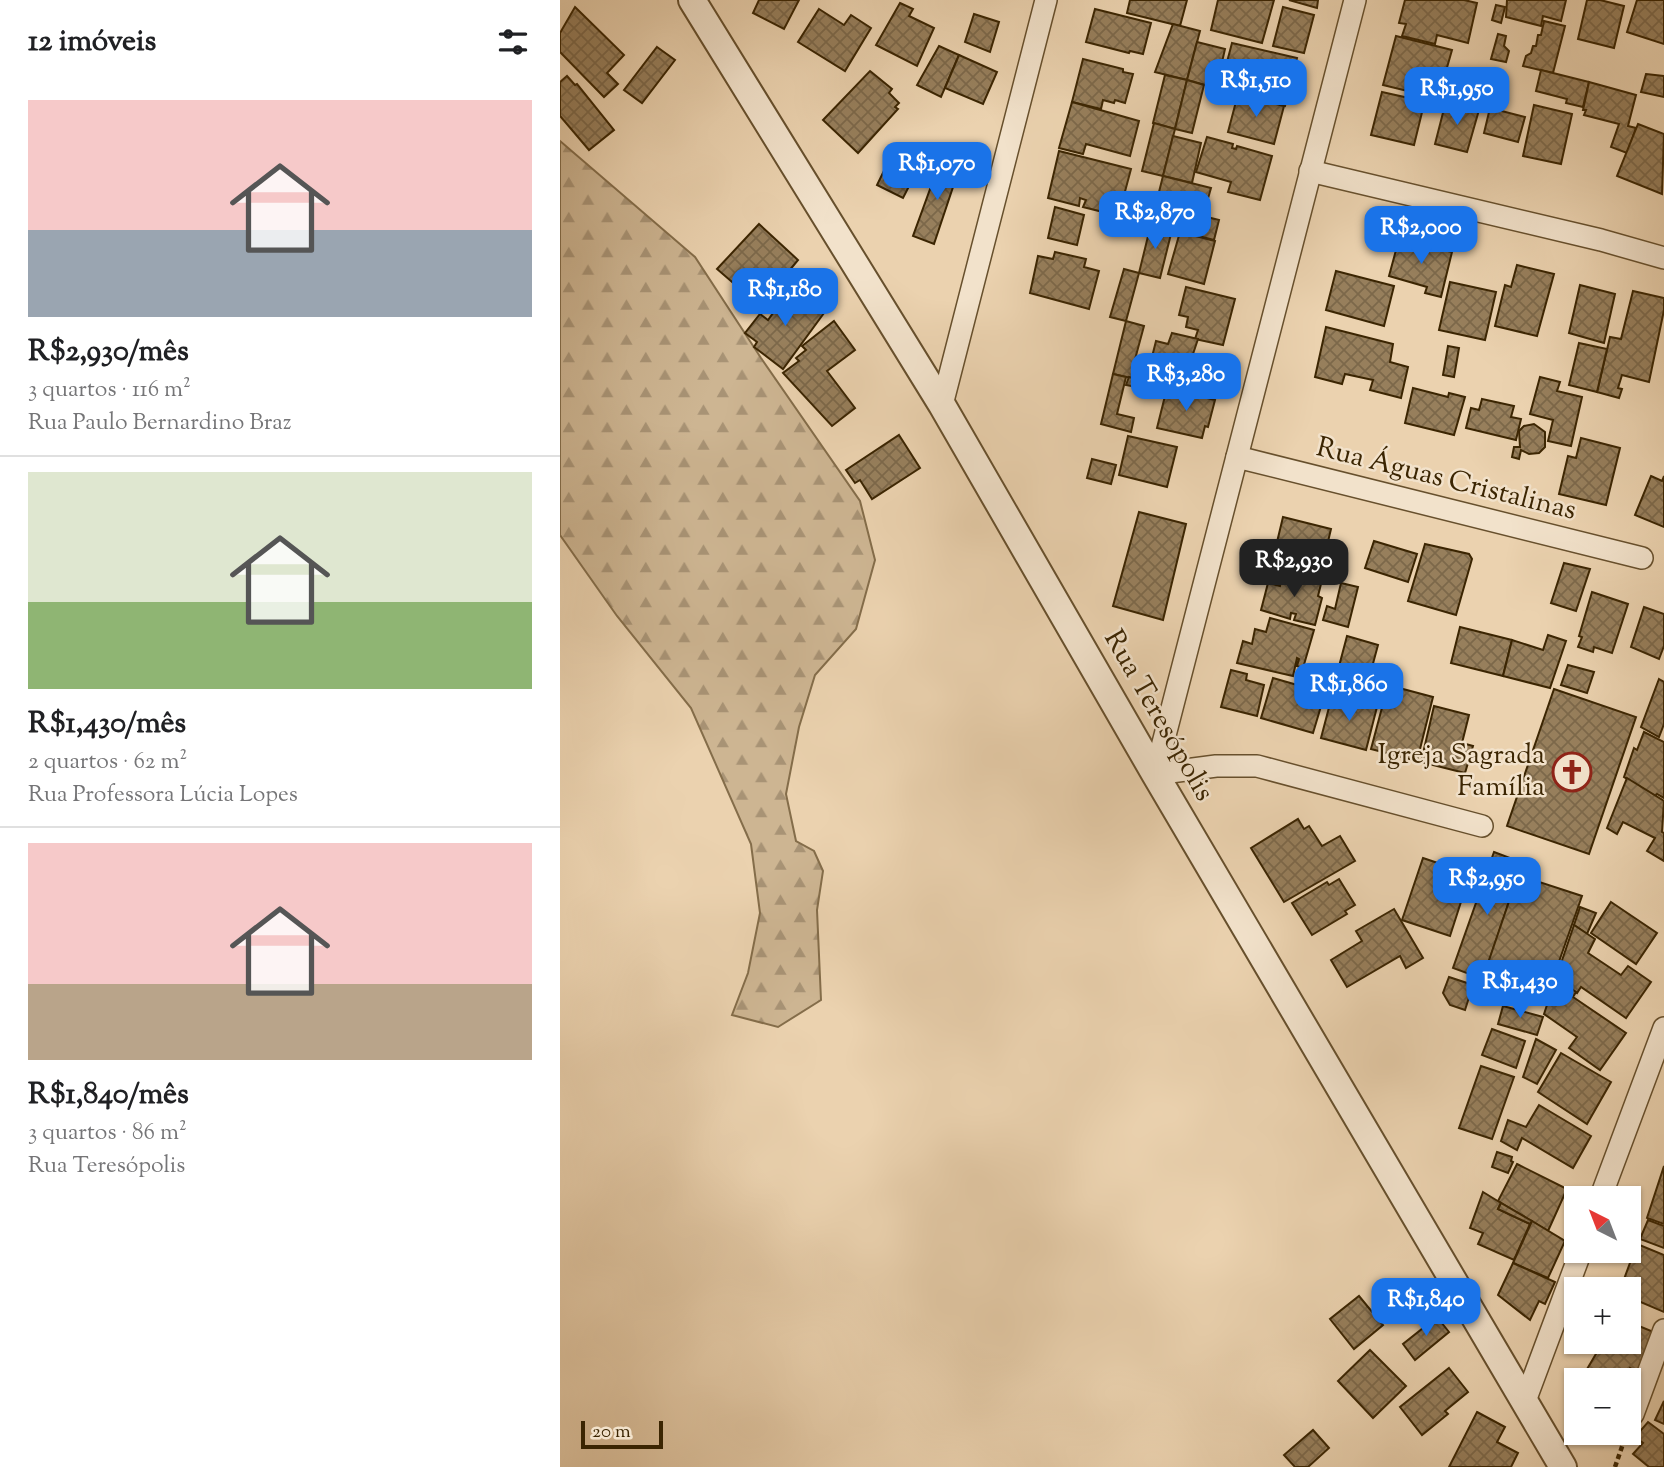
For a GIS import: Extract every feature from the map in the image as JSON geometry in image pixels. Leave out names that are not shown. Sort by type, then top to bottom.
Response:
[{"type":"street","name":"Rua Teresópolis","points":[[692,0],[942,405],[1155,774],[1563,1467]]},
{"type":"street","points":[[942,405],[1046,0]]},
{"type":"street","points":[[1354,0],[1155,774],[1216,766],[1257,766],[1482,826]]},
{"type":"street","points":[[1310,171],[1601,240],[1664,258]]},
{"type":"street","name":"Rua Águas Cristalinas","points":[[1237,457],[1642,558]]},
{"type":"street","points":[[1605,1186],[1664,1028]]},
{"type":"street","points":[[1525,1401],[1576,1264]]},
{"type":"street","points":[[1641,1394],[1664,1330]]},
{"type":"path","points":[[1615,1467],[1623,1445]]},
{"type":"green space","points":[[560,141],[695,257],[860,501],[875,560],[856,629],[815,675],[799,727],[786,794],[796,841],[814,851],[823,871],[817,910],[821,1000],[778,1027],[732,1015],[748,973],[760,913],[751,844],[691,708],[617,616],[560,535]]},
{"type":"building","points":[[759,0],[799,0],[784,29],[753,13]]},
{"type":"building","points":[[1130,0],[1187,0],[1180,26],[1127,13]]},
{"type":"building","points":[[1218,0],[1274,0],[1262,43],[1211,30]]},
{"type":"building","points":[[1289,0],[1318,0],[1317,8]]},
{"type":"building","points":[[1405,0],[1464,0],[1477,3],[1468,43],[1437,35],[1435,44],[1402,36],[1406,24],[1399,23]]},
{"type":"building","points":[[1507,0],[1566,0],[1561,21],[1543,16],[1541,26],[1506,17]]},
{"type":"building","points":[[1587,0],[1624,6],[1614,48],[1578,39]]},
{"type":"building","points":[[1637,0],[1664,0],[1664,44],[1627,32]]},
{"type":"building","points":[[900,3],[913,9],[909,16],[934,28],[917,66],[876,45]]},
{"type":"building","points":[[1496,5],[1505,7],[1501,23],[1492,20]]},
{"type":"building","points":[[575,7],[624,55],[607,73],[618,84],[604,97],[560,52],[560,33]]},
{"type":"building","points":[[1283,7],[1314,15],[1304,53],[1273,46]]},
{"type":"building","points":[[819,9],[844,25],[851,15],[871,28],[845,71],[798,42]]},
{"type":"building","points":[[1095,9],[1151,23],[1143,54],[1086,42]]},
{"type":"building","points":[[974,14],[999,22],[990,52],[965,42]]},
{"type":"building","points":[[1544,21],[1565,26],[1553,73],[1523,66],[1526,56],[1531,53],[1533,46],[1536,46]]},
{"type":"building","points":[[1173,24],[1200,31],[1187,80],[1155,72]]},
{"type":"building","points":[[1498,34],[1506,36],[1504,46],[1509,51],[1506,62],[1491,59]]},
{"type":"building","points":[[1396,36],[1452,50],[1440,92],[1425,88],[1424,95],[1383,85]]},
{"type":"building","points":[[1197,42],[1225,49],[1216,88],[1187,80]]},
{"type":"building","points":[[1232,43],[1297,58],[1285,106],[1247,96],[1249,87],[1222,81]]},
{"type":"building","points":[[939,46],[959,55],[941,97],[917,85]]},
{"type":"building","points":[[657,47],[675,60],[642,103],[624,90]]},
{"type":"building","points":[[959,55],[997,72],[983,104],[945,88]]},
{"type":"building","points":[[1083,59],[1133,74],[1125,103],[1103,100],[1101,109],[1072,102]]},
{"type":"building","points":[[1541,70],[1589,82],[1583,107],[1566,103],[1567,99],[1536,91]]},
{"type":"building","points":[[870,71],[892,89],[889,93],[899,103],[895,107],[898,109],[858,153],[823,120]]},
{"type":"building","points":[[1646,74],[1664,76],[1664,97],[1641,92]]},
{"type":"building","points":[[1165,75],[1187,80],[1175,129],[1153,123]]},
{"type":"building","points":[[567,76],[577,84],[614,130],[589,150],[560,116],[560,82]]},
{"type":"building","points":[[1187,80],[1204,85],[1192,133],[1175,129]]},
{"type":"building","points":[[1589,82],[1636,95],[1628,126],[1636,128],[1627,153],[1611,147],[1619,124],[1584,115]]},
{"type":"building","points":[[1466,87],[1484,92],[1479,110],[1461,105]]},
{"type":"building","points":[[1382,92],[1409,98],[1411,92],[1426,96],[1414,145],[1371,135]]},
{"type":"building","points":[[1238,94],[1284,106],[1274,144],[1228,132]]},
{"type":"building","points":[[1446,101],[1479,110],[1467,152],[1435,144]]},
{"type":"building","points":[[1072,102],[1139,121],[1130,156],[1086,144],[1083,154],[1059,148]]},
{"type":"building","points":[[1534,105],[1572,114],[1561,164],[1523,156]]},
{"type":"building","points":[[1490,108],[1525,117],[1518,142],[1484,133]]},
{"type":"building","points":[[1154,123],[1175,129],[1163,176],[1142,171]]},
{"type":"building","points":[[1638,124],[1664,134],[1662,194],[1617,176]]},
{"type":"building","points":[[1173,136],[1201,143],[1192,183],[1163,176]]},
{"type":"building","points":[[1207,137],[1233,144],[1232,148],[1236,149],[1237,146],[1272,156],[1260,200],[1228,192],[1231,182],[1196,172]]},
{"type":"building","points":[[896,146],[923,159],[903,198],[877,185]]},
{"type":"building","points":[[1059,151],[1131,169],[1123,199],[1141,203],[1144,194],[1158,197],[1151,224],[1083,207],[1086,200],[1080,198],[1079,206],[1048,198]]},
{"type":"building","points":[[941,159],[960,166],[934,244],[913,236]]},
{"type":"building","points":[[1163,176],[1211,188],[1203,216],[1219,220],[1214,240],[1151,224]]},
{"type":"building","points":[[1055,207],[1084,215],[1077,245],[1048,238]]},
{"type":"building","points":[[759,224],[798,260],[760,306],[717,269]]},
{"type":"building","points":[[1151,224],[1172,230],[1160,278],[1139,273]]},
{"type":"building","points":[[1180,232],[1215,241],[1204,284],[1168,274]]},
{"type":"building","points":[[1399,239],[1452,252],[1441,297],[1425,293],[1427,287],[1389,276]]},
{"type":"building","points":[[1055,252],[1086,259],[1084,267],[1099,271],[1089,309],[1030,293],[1038,256],[1053,259]]},
{"type":"building","points":[[1517,265],[1554,274],[1537,336],[1495,326],[1505,285],[1511,287]]},
{"type":"building","points":[[1124,269],[1139,273],[1126,321],[1110,317]]},
{"type":"building","points":[[1336,271],[1394,286],[1384,326],[1326,310]]},
{"type":"building","points":[[1450,282],[1496,292],[1485,340],[1439,330]]},
{"type":"building","points":[[1580,285],[1615,294],[1604,343],[1569,333]]},
{"type":"building","points":[[1186,287],[1235,299],[1223,345],[1195,339],[1198,330],[1186,327],[1188,317],[1179,315]]},
{"type":"building","points":[[791,288],[824,313],[783,369],[754,347],[757,342],[745,333],[760,314],[768,320]]},
{"type":"building","points":[[1633,291],[1664,298],[1664,310],[1649,382],[1622,375],[1618,388],[1622,389],[1619,398],[1597,392],[1610,337],[1621,339]]},
{"type":"building","points":[[834,321],[855,350],[827,371],[855,408],[832,426],[783,373],[799,361],[796,358],[806,350],[802,346]]},
{"type":"building","points":[[1126,321],[1144,326],[1134,363],[1144,365],[1140,380],[1113,374]]},
{"type":"building","points":[[1326,327],[1393,344],[1390,362],[1408,367],[1401,398],[1370,390],[1373,380],[1345,374],[1342,384],[1315,377]]},
{"type":"building","points":[[1172,333],[1198,339],[1193,354],[1221,362],[1212,393],[1148,373],[1156,341],[1168,344]]},
{"type":"building","points":[[1579,343],[1607,349],[1597,392],[1569,385]]},
{"type":"building","points":[[1448,346],[1459,348],[1454,377],[1443,375]]},
{"type":"building","points":[[1113,374],[1126,377],[1117,414],[1134,418],[1131,432],[1101,424]]},
{"type":"building","points":[[1129,377],[1144,381],[1142,385],[1137,384],[1137,387],[1126,385]]},
{"type":"building","points":[[1540,377],[1560,382],[1557,391],[1582,397],[1571,446],[1548,441],[1553,420],[1530,414]]},
{"type":"building","points":[[1167,388],[1215,400],[1208,427],[1205,426],[1202,438],[1157,428]]},
{"type":"building","points":[[1413,388],[1448,397],[1449,393],[1465,397],[1454,435],[1405,423]]},
{"type":"building","points":[[1482,399],[1514,406],[1511,417],[1521,419],[1516,440],[1466,428],[1471,408],[1479,410]]},
{"type":"building","points":[[1534,424],[1545,432],[1545,447],[1539,453],[1529,454],[1521,450],[1519,459],[1512,457],[1514,447],[1520,447],[1519,431],[1524,426]]},
{"type":"building","points":[[899,435],[920,468],[872,499],[860,480],[855,483],[846,470]]},
{"type":"building","points":[[1128,436],[1177,447],[1167,487],[1119,475]]},
{"type":"building","points":[[1581,438],[1620,448],[1606,505],[1559,494],[1568,456],[1576,458]]},
{"type":"building","points":[[1092,459],[1116,465],[1111,484],[1087,478]]},
{"type":"building","points":[[1651,476],[1662,481],[1664,476],[1664,527],[1635,515]]},
{"type":"building","points":[[1139,512],[1186,524],[1163,620],[1113,606]]},
{"type":"building","points":[[1283,517],[1331,529],[1320,575],[1272,563]]},
{"type":"building","points":[[1374,541],[1417,554],[1408,582],[1365,568]]},
{"type":"building","points":[[1425,544],[1469,554],[1472,559],[1456,615],[1408,601]]},
{"type":"building","points":[[1564,563],[1590,569],[1576,611],[1551,603]]},
{"type":"building","points":[[1282,574],[1321,584],[1318,596],[1322,598],[1315,625],[1294,620],[1296,614],[1291,613],[1290,619],[1261,610],[1268,583],[1280,586]]},
{"type":"building","points":[[1341,583],[1358,587],[1348,627],[1323,620],[1327,606],[1335,609]]},
{"type":"building","points":[[1592,592],[1628,604],[1612,653],[1594,647],[1593,652],[1578,647]]},
{"type":"building","points":[[1644,607],[1664,614],[1664,646],[1659,659],[1631,647]]},
{"type":"building","points":[[1270,618],[1314,630],[1303,668],[1297,666],[1297,658],[1293,676],[1237,663],[1243,641],[1252,644],[1255,629],[1266,632]]},
{"type":"building","points":[[1460,627],[1512,640],[1503,676],[1451,663]]},
{"type":"building","points":[[1548,635],[1566,641],[1550,688],[1503,676],[1512,640],[1543,650]]},
{"type":"building","points":[[1347,636],[1378,645],[1371,671],[1358,667],[1351,693],[1333,689]]},
{"type":"building","points":[[1568,665],[1594,672],[1587,693],[1561,685]]},
{"type":"building","points":[[1231,670],[1247,674],[1246,680],[1264,685],[1257,716],[1221,707]]},
{"type":"building","points":[[1273,678],[1325,693],[1313,733],[1261,718]]},
{"type":"building","points":[[1659,679],[1664,682],[1664,724],[1659,737],[1641,727]]},
{"type":"building","points":[[1388,685],[1433,697],[1417,761],[1371,749]]},
{"type":"building","name":"Igreja Sagrada Família","points":[[1554,689],[1636,717],[1589,854],[1507,826]]},
{"type":"building","points":[[1332,696],[1377,707],[1366,750],[1321,738]]},
{"type":"building","points":[[1434,706],[1469,715],[1462,743],[1473,746],[1465,773],[1421,762]]},
{"type":"building","points":[[1644,732],[1664,742],[1664,798],[1657,794],[1655,796],[1624,777],[1634,748],[1637,750]]},
{"type":"building","points":[[1627,778],[1664,801],[1664,861],[1647,851],[1655,838],[1623,822],[1617,834],[1607,828]]},
{"type":"building","points":[[1298,819],[1304,829],[1309,826],[1322,846],[1340,836],[1355,861],[1284,902],[1251,848]]},
{"type":"building","points":[[1494,852],[1518,861],[1514,874],[1518,875],[1483,979],[1453,968]]},
{"type":"building","points":[[1423,858],[1470,874],[1450,936],[1402,920]]},
{"type":"building","points":[[1518,875],[1582,896],[1548,993],[1485,972]]},
{"type":"building","points":[[1339,879],[1355,905],[1345,911],[1347,914],[1312,935],[1292,903],[1327,882],[1329,885]]},
{"type":"building","points":[[1611,902],[1657,933],[1636,964],[1591,933]]},
{"type":"building","points":[[1580,907],[1596,913],[1587,934],[1574,925]]},
{"type":"building","points":[[1394,909],[1423,958],[1406,968],[1400,956],[1347,987],[1331,960],[1362,941],[1356,931]]},
{"type":"building","points":[[1574,925],[1595,939],[1588,953],[1621,975],[1628,966],[1651,982],[1626,1018],[1581,987],[1577,993],[1556,978]]},
{"type":"building","points":[[1449,977],[1473,985],[1465,1010],[1450,1005],[1443,993]]},
{"type":"building","points":[[1556,978],[1576,992],[1573,997],[1626,1033],[1600,1070],[1569,1048],[1577,1037],[1544,1014]]},
{"type":"building","points":[[1503,1006],[1543,1017],[1537,1035],[1498,1024]]},
{"type":"building","points":[[1492,1029],[1525,1041],[1516,1068],[1482,1055]]},
{"type":"building","points":[[1536,1039],[1556,1050],[1537,1084],[1523,1077]]},
{"type":"building","points":[[1561,1053],[1611,1082],[1587,1124],[1538,1092]]},
{"type":"building","points":[[1481,1066],[1514,1077],[1492,1139],[1459,1128]]},
{"type":"building","points":[[1539,1105],[1591,1136],[1573,1168],[1522,1138],[1517,1150],[1501,1141],[1508,1120],[1526,1127]]},
{"type":"building","points":[[1497,1152],[1512,1157],[1513,1162],[1508,1173],[1492,1167]]},
{"type":"building","points":[[1517,1164],[1564,1188],[1564,1196],[1548,1231],[1498,1201]]},
{"type":"building","points":[[1664,1166],[1664,1224],[1647,1218]]},
{"type":"building","points":[[1483,1192],[1501,1203],[1498,1209],[1530,1224],[1514,1260],[1478,1244],[1483,1233],[1470,1228]]},
{"type":"building","points":[[1501,1203],[1532,1221],[1530,1224],[1498,1209]]},
{"type":"building","points":[[1648,1220],[1664,1226],[1664,1248],[1642,1240]]},
{"type":"building","points":[[1532,1221],[1564,1240],[1548,1278],[1513,1263]]},
{"type":"building","points":[[1642,1246],[1664,1255],[1664,1312],[1641,1302],[1641,1277],[1625,1277],[1630,1264],[1642,1264]]},
{"type":"building","points":[[1513,1263],[1555,1282],[1545,1304],[1539,1301],[1530,1320],[1498,1295]]},
{"type":"building","points":[[1359,1296],[1383,1325],[1354,1349],[1330,1319]]},
{"type":"building","points":[[1437,1317],[1449,1332],[1415,1360],[1403,1344]]},
{"type":"building","points":[[1641,1327],[1661,1335],[1644,1376],[1641,1374],[1641,1368],[1588,1368],[1596,1354],[1641,1354]]},
{"type":"building","points":[[1370,1350],[1406,1386],[1373,1418],[1338,1381]]},
{"type":"building","points":[[1449,1368],[1468,1392],[1445,1411],[1448,1414],[1422,1435],[1400,1407]]},
{"type":"building","points":[[1664,1401],[1664,1424],[1655,1420]]},
{"type":"building","points":[[1477,1412],[1505,1427],[1497,1442],[1518,1453],[1511,1467],[1449,1467]]},
{"type":"building","points":[[1648,1422],[1664,1434],[1664,1467],[1649,1467],[1633,1454],[1643,1443],[1641,1430]]},
{"type":"building","points":[[1313,1430],[1329,1448],[1308,1467],[1295,1467],[1284,1455]]},
{"type":"place","name":"Igreja Sagrada Família","points":[[1572,772]]}]
